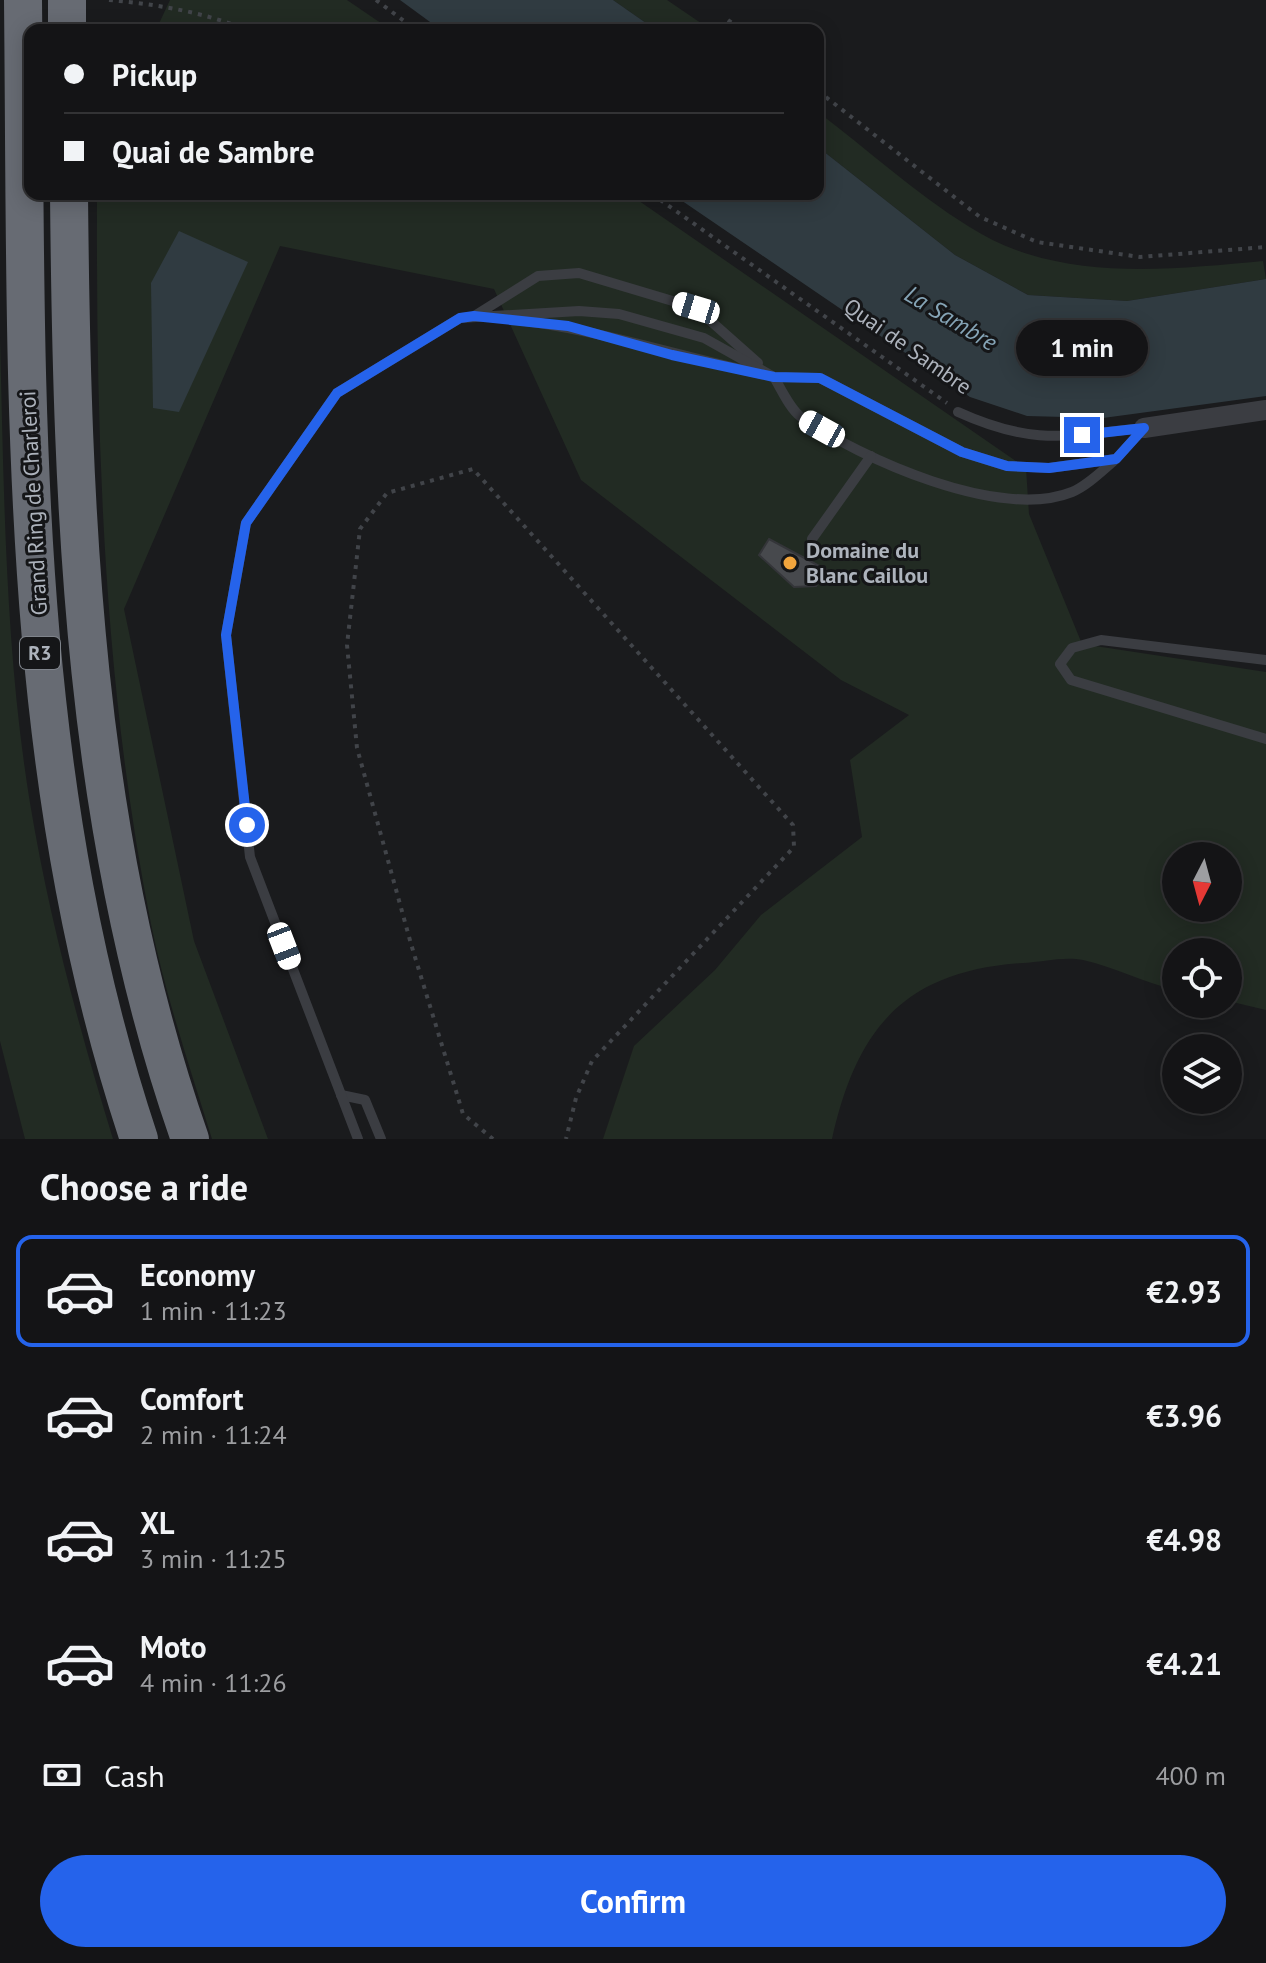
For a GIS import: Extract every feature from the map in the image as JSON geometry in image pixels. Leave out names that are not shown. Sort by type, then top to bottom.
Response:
[{"type":"highway","name":"Grand Ring de Charleroi","points":[[23,0],[24,78]]},
{"type":"highway","points":[[67,0],[67,24]]},
{"type":"highway","name":"Grand Ring de Charleroi","points":[[26,200],[30,511],[43,685],[73,888],[119,1077],[139,1139]]},
{"type":"highway","name":"Grand Ring de Charleroi","points":[[69,200],[76,509],[89,682],[118,871],[163,1062],[190,1139]]},
{"type":"street","name":"Quai de Sambre","points":[[1144,428],[1266,410]]},
{"type":"lane","points":[[474,316],[538,276],[557,272],[579,273],[696,308],[774,377],[798,415],[871,456],[989,497],[1040,500],[1073,492],[1116,459],[1144,428]]},
{"type":"lane","points":[[358,1139],[250,857],[226,635],[246,523],[337,393],[460,318],[579,311],[619,314],[704,338],[774,377]]},
{"type":"lane","points":[[474,316],[568,326],[672,355],[774,377],[820,378],[962,452],[1007,466],[1049,468],[1116,459]]},
{"type":"lane","name":"Quai de Sambre","points":[[958,412],[1012,434],[1051,438],[1144,428]]},
{"type":"lane","points":[[812,539],[871,456]]},
{"type":"lane","points":[[1266,660],[1101,640],[1072,648],[1060,664],[1071,680],[1266,739]]},
{"type":"lane","points":[[341,1095],[365,1100],[381,1139]]},
{"type":"path","points":[[109,0],[145,2],[233,24]]},
{"type":"path","points":[[376,0],[408,24]]},
{"type":"path","points":[[728,20],[733,24]]},
{"type":"path","points":[[824,96],[980,217],[1037,242],[1140,257],[1266,247]]},
{"type":"path","name":"Quai de Sambre","points":[[660,200],[958,412]]},
{"type":"path","points":[[493,1139],[463,1114],[411,944],[357,748],[347,645],[360,529],[387,493],[473,469],[793,825],[794,847],[592,1061],[576,1098],[566,1139]]},
{"type":"shaded area","points":[[170,0],[347,0],[382,24],[159,24]]},
{"type":"shaded area","points":[[613,0],[667,0],[702,24],[647,24]]},
{"type":"shaded area","points":[[824,117],[968,226],[1002,244],[1037,257],[1074,264],[1150,269],[1263,261],[1266,279],[1127,301],[1028,295],[955,255],[824,152]]},
{"type":"shaded area","points":[[97,200],[638,200],[1026,468],[1029,514],[1082,644],[1266,672],[1266,1010],[1242,1004],[1242,938],[1162,938],[1162,986],[1076,959],[982,968],[947,978],[917,993],[893,1012],[872,1036],[856,1065],[832,1139],[603,1139],[634,1046],[715,970],[761,915],[862,837],[850,760],[909,715],[841,680],[581,480],[494,289],[280,246],[124,609],[194,941],[268,1139],[212,1139],[157,951],[135,833],[113,651],[101,469]]},
{"type":"shaded area","points":[[0,337],[7,571],[15,688],[30,803],[56,931],[113,1139],[25,1139],[0,1041]]},
{"type":"water","points":[[400,0],[613,0],[647,24],[433,24]]},
{"type":"water","name":"La Sambre","points":[[824,152],[955,255],[1028,295],[1127,301],[1266,279],[1266,396],[1103,418],[1027,416],[970,397],[681,200],[824,200]]},
{"type":"water","points":[[179,231],[248,262],[179,412],[153,408],[151,283]]},
{"type":"building","name":"Domaine du Blanc Caillou","points":[[769,539],[827,570],[816,586],[794,587],[759,555]]},
{"type":"place","name":"Domaine du Blanc Caillou","points":[[790,563]]},
{"type":"route","points":[[247,825],[226,635],[246,523],[337,393],[460,318],[474,316],[568,326],[672,355],[774,377],[820,378],[962,452],[1007,466],[1049,468],[1116,459],[1144,428],[1082,435]]}]
